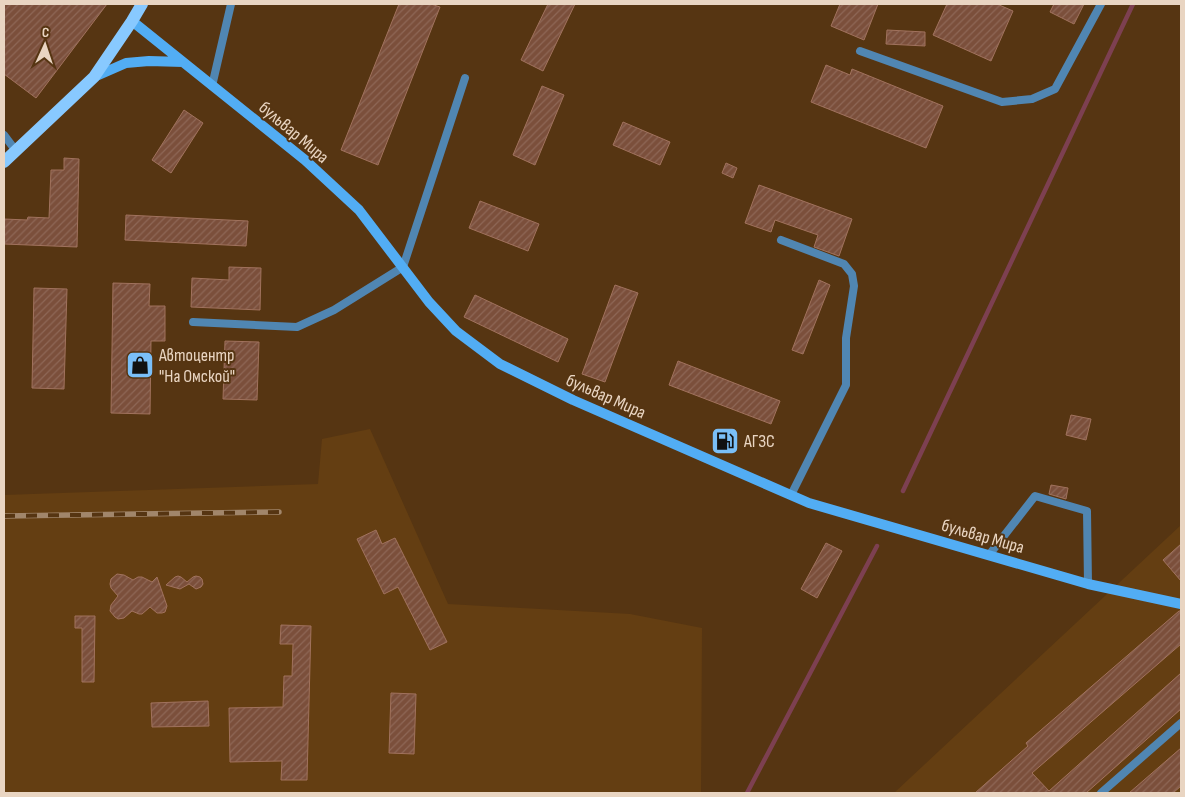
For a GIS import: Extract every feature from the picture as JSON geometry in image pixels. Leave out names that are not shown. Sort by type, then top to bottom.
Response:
[{"type":"main road","points":[[4,162],[94,77],[142,4]]},
{"type":"street","name":"бульвар Мира","points":[[132,21],[305,160],[359,210],[430,302],[456,331],[500,364],[573,400],[809,503],[1088,584],[1181,604]]},
{"type":"street","points":[[94,77],[126,63],[150,61],[183,62]]},
{"type":"lane","points":[[212,86],[231,4]]},
{"type":"lane","points":[[860,50],[1002,102],[1032,99],[1056,89],[1101,4]]},
{"type":"lane","points":[[193,322],[297,327],[334,310],[403,267],[465,78]]},
{"type":"lane","points":[[4,135],[16,151]]},
{"type":"lane","points":[[781,240],[844,264],[852,274],[854,286],[846,338],[846,385],[791,495]]},
{"type":"lane","points":[[989,555],[1035,496],[1053,501],[1087,511],[1088,584]]},
{"type":"lane","points":[[1101,793],[1181,723]]},
{"type":"shaded area","points":[[370,429],[448,604],[630,614],[702,628],[701,793],[4,793],[4,495],[318,484],[322,439]]},
{"type":"shaded area","points":[[1181,525],[1181,793],[894,793]]},
{"type":"building","points":[[4,4],[107,4],[36,98],[4,74]]},
{"type":"building","points":[[399,4],[431,4],[440,7],[378,165],[341,150]]},
{"type":"building","points":[[548,4],[575,4],[543,71],[521,60]]},
{"type":"building","points":[[840,4],[878,4],[864,40],[831,26]]},
{"type":"building","points":[[947,4],[997,4],[1013,11],[991,61],[933,35]]},
{"type":"building","points":[[1054,4],[1084,4],[1074,24],[1050,12]]},
{"type":"building","points":[[887,30],[925,32],[925,46],[886,44]]},
{"type":"building","points":[[826,65],[850,75],[852,69],[943,106],[926,148],[811,102]]},
{"type":"building","points":[[542,86],[564,95],[535,165],[513,155]]},
{"type":"building","points":[[184,110],[203,123],[171,173],[152,160]]},
{"type":"building","points":[[623,122],[670,142],[660,165],[613,145]]},
{"type":"building","points":[[64,158],[79,159],[77,247],[4,244],[4,219],[27,220],[28,217],[49,218],[51,170],[64,170]]},
{"type":"building","points":[[726,163],[737,168],[733,178],[722,173]]},
{"type":"building","points":[[759,185],[852,219],[839,256],[814,247],[818,235],[775,220],[771,232],[745,223]]},
{"type":"building","points":[[480,201],[539,224],[528,251],[469,228]]},
{"type":"building","points":[[126,215],[248,221],[246,246],[125,240]]},
{"type":"building","points":[[229,267],[261,268],[260,310],[191,307],[192,278],[229,280]]},
{"type":"building","points":[[819,280],[830,285],[803,354],[792,350]]},
{"type":"building","points":[[113,283],[150,284],[149,306],[165,306],[165,341],[151,341],[150,414],[111,413]]},
{"type":"building","points":[[615,285],[638,293],[605,382],[582,374]]},
{"type":"building","points":[[34,288],[67,289],[64,389],[32,388]]},
{"type":"building","points":[[475,295],[568,339],[558,362],[464,317]]},
{"type":"building","points":[[225,341],[259,342],[257,400],[223,399]]},
{"type":"building","points":[[678,361],[780,401],[771,424],[669,385]]},
{"type":"building","points":[[1071,415],[1091,419],[1086,440],[1066,435]]},
{"type":"building","points":[[1051,485],[1068,488],[1066,499],[1049,494]]},
{"type":"building","points":[[376,530],[382,544],[395,538],[447,642],[430,650],[398,587],[384,594],[357,539]]},
{"type":"building","points":[[826,543],[842,551],[817,598],[801,589]]},
{"type":"building","points":[[1181,544],[1181,581],[1163,560]]},
{"type":"building","points":[[117,574],[124,575],[133,580],[142,577],[152,582],[157,577],[167,606],[165,612],[157,613],[150,607],[142,614],[132,611],[124,618],[118,619],[115,617],[110,611],[111,605],[118,596],[110,584],[111,579]]},
{"type":"building","points":[[178,576],[187,582],[193,577],[200,577],[203,584],[196,589],[189,584],[180,589],[166,585]]},
{"type":"building","points":[[1181,611],[1181,644],[1032,773],[1049,791],[1181,673],[1181,709],[1086,793],[975,793],[1028,746],[1026,743]]},
{"type":"building","points":[[75,616],[95,616],[94,682],[82,682],[82,628],[75,628]]},
{"type":"building","points":[[281,625],[311,626],[307,780],[281,780],[282,761],[230,762],[229,708],[283,707],[284,676],[292,676],[293,644],[280,644]]},
{"type":"building","points":[[391,693],[416,694],[414,754],[389,753]]},
{"type":"building","points":[[208,701],[209,726],[152,727],[151,703]]},
{"type":"building","points":[[1181,748],[1181,786],[1173,793],[1129,793]]},
{"type":"waterway","points":[[903,491],[1133,4]]},
{"type":"waterway","points":[[747,793],[877,546]]},
{"type":"railway","points":[[4,516],[279,512]]},
{"type":"place","name":"Автоцентр \"На Омской\"","points":[[140,365]]},
{"type":"place","name":"АГЗС","points":[[725,441]]}]
